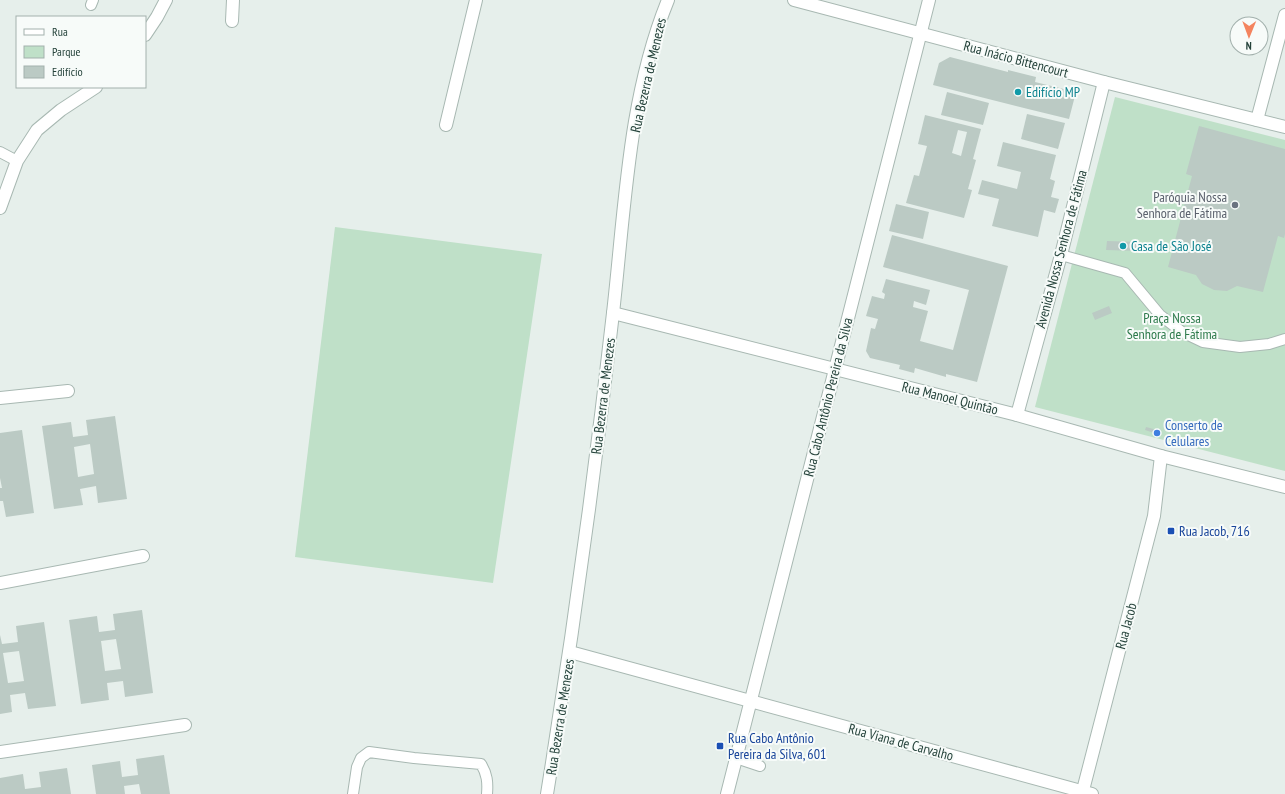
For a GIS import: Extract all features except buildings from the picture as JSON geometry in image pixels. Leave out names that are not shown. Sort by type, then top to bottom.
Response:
[{"type":"street","points":[[146,34],[166,0]]},
{"type":"street","points":[[232,0],[232,21]]},
{"type":"street","points":[[446,125],[476,0]]},
{"type":"street","name":"Rua Bezerra de Menezes","points":[[547,794],[570,652],[613,313],[624,206],[636,116],[659,22],[668,0]]},
{"type":"street","name":"Rua Inácio Bittencourt","points":[[794,0],[1104,82],[1285,127]]},
{"type":"street","name":"Rua Cabo Antônio Pereira da Silva","points":[[727,794],[929,0]]},
{"type":"street","points":[[1257,120],[1285,15]]},
{"type":"street","name":"Avenida Nossa Senhora de Fátima","points":[[1017,415],[1061,255],[1104,82]]},
{"type":"street","points":[[0,208],[17,161],[36,130],[61,110],[94,88]]},
{"type":"street","name":"Rua Manoel Quintão","points":[[613,313],[1017,415],[1161,456],[1285,487]]},
{"type":"street","points":[[0,398],[68,391]]},
{"type":"street","name":"Rua Jacob","points":[[1085,793],[1154,516],[1161,456]]},
{"type":"street","points":[[0,583],[143,556]]},
{"type":"street","name":"Rua Viana de Carvalho","points":[[570,652],[1085,793]]},
{"type":"street","points":[[0,752],[185,725]]},
{"type":"lane","points":[[0,152],[17,161]]},
{"type":"lane","points":[[1061,255],[1125,272],[1160,315],[1182,332],[1203,342],[1240,347],[1269,344],[1285,339]]},
{"type":"lane","points":[[354,794],[356,767],[361,758],[369,752],[481,764],[486,773],[488,785],[487,794]]},
{"type":"lane","points":[[736,758],[760,766]]},
{"type":"green space","name":"Praça Nossa Senhora de Fátima","points":[[1115,97],[1285,140],[1285,471],[1035,407]]},
{"type":"green space","points":[[335,227],[542,254],[493,583],[295,557]]},
{"type":"place","name":"Edifício MP","points":[[1018,92]]},
{"type":"place","name":"Paróquia Nossa Senhora de Fátima","points":[[1235,205]]},
{"type":"place","name":"Casa de São José","points":[[1123,246]]},
{"type":"place","name":"Conserto de Celulares","points":[[1157,433]]},
{"type":"place","name":"Rua Jacob, 716","points":[[1171,531]]},
{"type":"place","name":"Rua Cabo Antônio Pereira da Silva, 601","points":[[720,746]]}]
